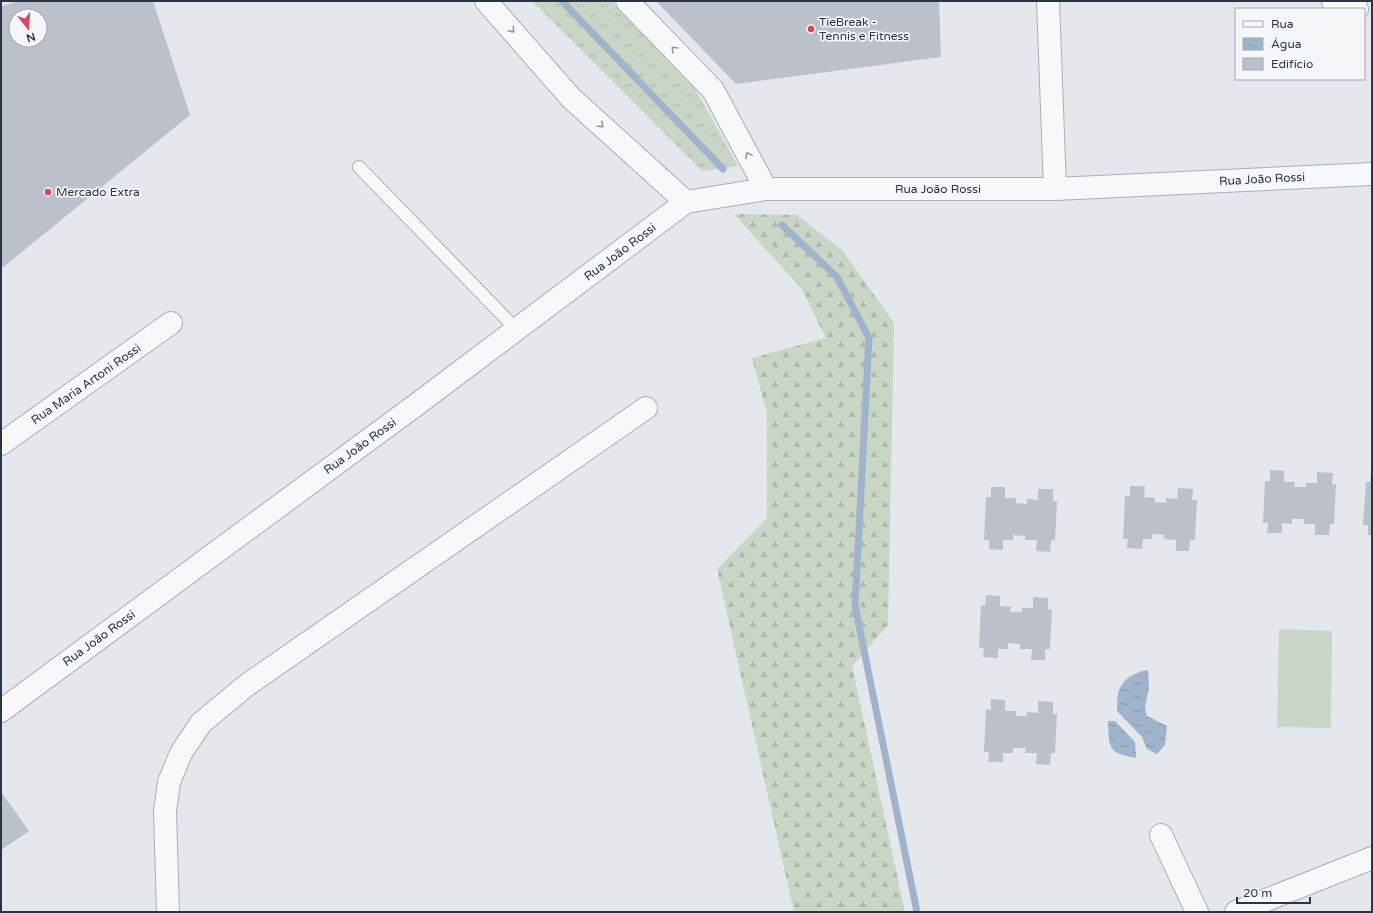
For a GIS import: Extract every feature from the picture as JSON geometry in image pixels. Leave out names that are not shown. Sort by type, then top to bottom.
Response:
[{"type":"street","points":[[486,1],[572,98],[686,202]]},
{"type":"street","points":[[627,1],[713,90],[766,189]]},
{"type":"street","points":[[1048,1],[1055,190]]},
{"type":"street","points":[[1333,1],[1354,8]]},
{"type":"street","name":"Rua João Rossi","points":[[1,711],[517,330],[686,202],[766,189],[1055,190],[1372,174]]},
{"type":"street","name":"Rua Maria Artoni Rossi","points":[[1,444],[171,323]]},
{"type":"street","points":[[168,912],[165,811],[169,782],[181,753],[201,722],[247,685],[646,408]]},
{"type":"street","points":[[1161,836],[1197,912]]},
{"type":"street","points":[[1236,912],[1372,858]]},
{"type":"lane","points":[[359,167],[517,330]]},
{"type":"green space","points":[[532,1],[611,1],[694,87],[738,166],[702,171]]},
{"type":"green space","points":[[734,214],[797,215],[843,251],[894,323],[888,625],[852,666],[905,912],[794,912],[717,569],[767,518],[767,413],[752,358],[826,338],[801,288]]},
{"type":"green space","points":[[1279,629],[1332,631],[1331,728],[1277,727]]},
{"type":"water","points":[[1148,670],[1149,688],[1145,707],[1147,716],[1167,726],[1165,745],[1157,754],[1147,749],[1142,737],[1117,711],[1118,694],[1125,681],[1133,675]]},
{"type":"water","points":[[1108,721],[1115,721],[1135,742],[1136,758],[1120,754],[1112,748],[1109,738]]},
{"type":"building","name":"Mercado Extra","points":[[20,1],[153,1],[190,115],[1,269],[1,6]]},
{"type":"building","name":"TieBreak - Tennis e Fitness","points":[[656,1],[939,1],[941,57],[736,84]]},
{"type":"building","points":[[1270,470],[1284,471],[1284,482],[1295,482],[1294,487],[1306,487],[1306,483],[1317,483],[1317,472],[1333,473],[1332,485],[1336,484],[1334,524],[1330,524],[1329,535],[1315,535],[1315,524],[1304,524],[1304,519],[1292,519],[1292,524],[1282,523],[1282,533],[1267,533],[1268,523],[1263,523],[1265,481],[1270,481]]},
{"type":"building","points":[[1371,471],[1372,535],[1368,535],[1368,525],[1363,525],[1366,482],[1370,482]]},
{"type":"building","points":[[1130,486],[1145,486],[1144,497],[1155,498],[1155,502],[1166,503],[1166,498],[1177,499],[1178,488],[1193,489],[1192,500],[1197,500],[1195,540],[1190,540],[1189,551],[1176,551],[1176,540],[1164,539],[1165,535],[1152,534],[1152,539],[1143,539],[1142,549],[1127,548],[1128,539],[1123,539],[1125,496],[1130,496]]},
{"type":"building","points":[[991,487],[1005,487],[1005,498],[1016,498],[1016,503],[1027,504],[1027,499],[1038,500],[1038,489],[1053,489],[1053,501],[1057,501],[1055,540],[1051,541],[1050,552],[1036,551],[1037,540],[1025,540],[1025,536],[1013,535],[1013,540],[1003,540],[1003,550],[989,549],[989,540],[984,540],[986,497],[991,497]]},
{"type":"building","points":[[986,595],[1000,596],[1000,606],[1011,607],[1010,612],[1022,612],[1022,608],[1033,608],[1033,597],[1048,598],[1048,609],[1052,610],[1050,649],[1045,649],[1045,660],[1031,660],[1032,649],[1020,649],[1020,644],[1008,643],[1008,649],[998,649],[998,658],[983,657],[984,648],[979,648],[981,605],[985,606]]},
{"type":"building","points":[[991,699],[1005,700],[1005,711],[1016,711],[1016,716],[1027,716],[1027,712],[1038,713],[1038,701],[1053,702],[1053,714],[1057,714],[1055,753],[1051,753],[1050,765],[1036,764],[1037,753],[1025,753],[1026,748],[1013,748],[1013,753],[1003,753],[1003,762],[988,762],[989,752],[984,752],[986,709],[991,710]]},
{"type":"building","points":[[1,792],[29,831],[1,850]]},
{"type":"waterway","points":[[562,1],[723,169]]},
{"type":"waterway","points":[[782,225],[837,277],[869,338],[855,606],[917,912]]},
{"type":"place","name":"TieBreak - Tennis e Fitness","points":[[811,29]]},
{"type":"place","name":"Mercado Extra","points":[[48,192]]}]
